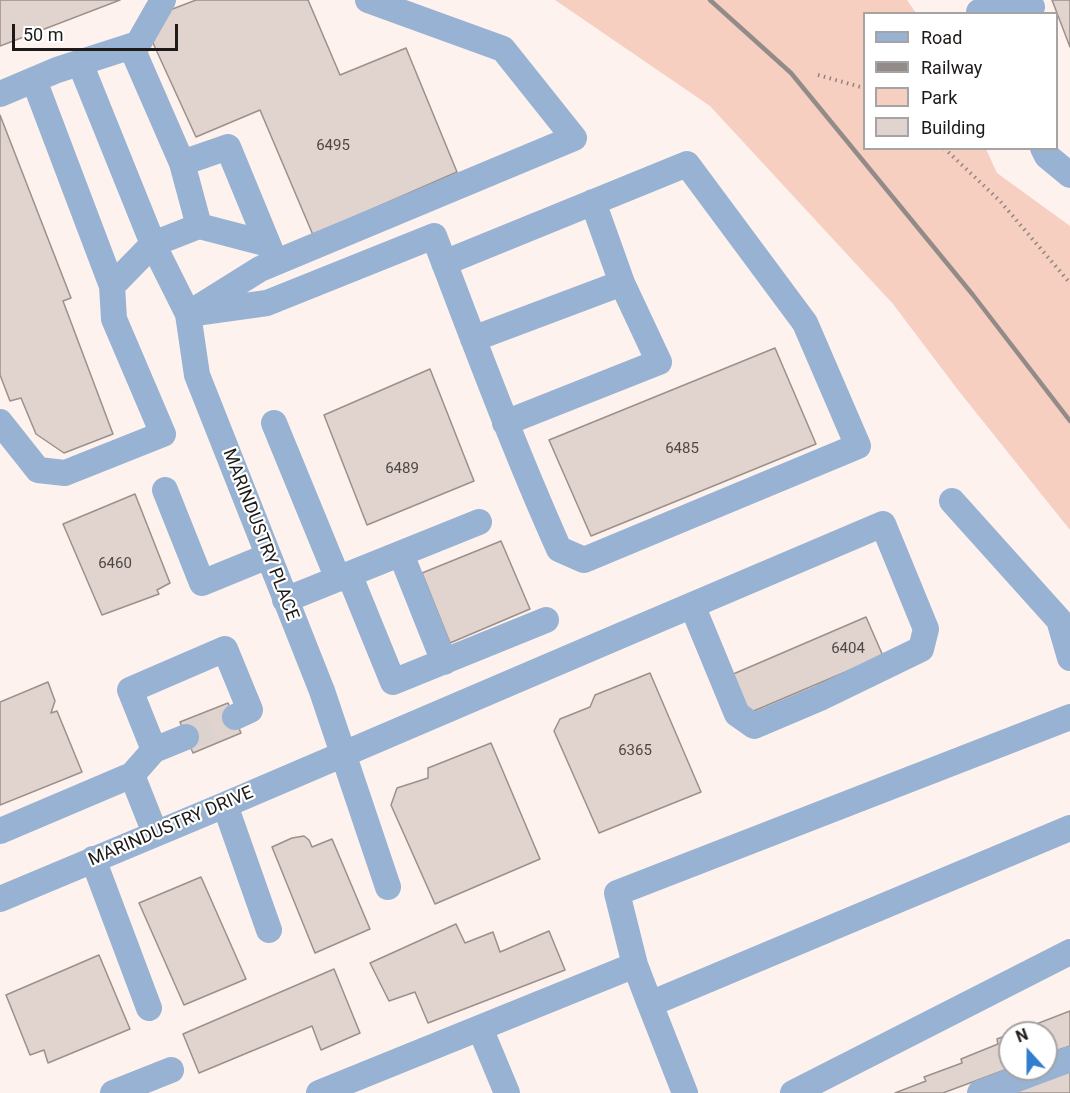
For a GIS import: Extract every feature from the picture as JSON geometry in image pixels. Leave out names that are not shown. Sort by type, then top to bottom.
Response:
[{"type":"street","points":[[0,94],[80,63],[138,44],[163,0]]},
{"type":"street","points":[[188,314],[260,269],[272,253],[574,138],[503,49],[368,0]]},
{"type":"street","points":[[977,8],[1006,0]]},
{"type":"street","points":[[131,46],[182,163],[199,226]]},
{"type":"street","name":"MARINDUSTRY PLACE","points":[[80,63],[153,244],[188,314],[197,375],[322,692],[388,887]]},
{"type":"street","points":[[0,422],[38,470],[65,473],[163,434],[114,319],[112,286],[34,80]]},
{"type":"street","points":[[182,163],[228,147],[272,253]]},
{"type":"street","points":[[1044,150],[1047,156],[1070,175]]},
{"type":"street","points":[[188,314],[267,303],[434,236],[444,263],[473,339],[506,423],[559,549],[584,560],[858,446],[805,323],[687,164],[444,263]]},
{"type":"street","points":[[506,423],[659,362],[622,283],[593,202]]},
{"type":"street","points":[[112,286],[153,244],[199,226],[272,253]]},
{"type":"street","points":[[473,339],[622,283]]},
{"type":"street","points":[[274,423],[393,682],[546,621]]},
{"type":"street","points":[[165,490],[202,583],[268,556]]},
{"type":"street","points":[[951,501],[1059,620],[1070,658]]},
{"type":"street","points":[[285,600],[479,522]]},
{"type":"street","name":"MARINDUSTRY DRIVE","points":[[0,899],[225,805],[342,754],[692,605],[883,524],[926,629],[921,649],[820,698],[754,726],[737,714],[692,605]]},
{"type":"street","points":[[400,554],[444,662]]},
{"type":"street","points":[[154,750],[130,690],[225,650],[250,710],[235,717]]},
{"type":"street","points":[[685,1093],[635,965],[617,893],[1070,717]]},
{"type":"street","points":[[0,831],[132,775],[154,750],[186,737]]},
{"type":"street","points":[[132,775],[155,833]]},
{"type":"street","points":[[225,805],[269,930]]},
{"type":"street","points":[[650,1004],[1070,828]]},
{"type":"street","points":[[93,859],[150,1008]]},
{"type":"street","points":[[793,1093],[1070,952]]},
{"type":"street","points":[[319,1093],[635,965]]},
{"type":"street","points":[[480,1028],[507,1093]]},
{"type":"street","points":[[113,1093],[171,1070]]},
{"type":"street","points":[[980,1093],[1011,1081]]},
{"type":"path","points":[[818,75],[863,88]]},
{"type":"path","points":[[946,150],[1000,201],[1070,283]]},
{"type":"green space","points":[[555,0],[907,0],[915,12],[863,12],[863,150],[986,150],[997,173],[1070,226],[1070,530],[958,390],[893,304],[710,106]]},
{"type":"building","points":[[0,0],[120,0],[0,46]]},
{"type":"building","points":[[196,0],[308,0],[340,75],[406,48],[457,172],[313,235],[260,110],[196,137],[153,43],[162,13]]},
{"type":"building","points":[[1052,0],[1070,0],[1070,47],[1058,12]]},
{"type":"building","points":[[0,115],[71,298],[63,301],[113,434],[64,453],[36,434],[21,398],[10,401],[0,375]]},
{"type":"building","points":[[775,348],[816,444],[591,536],[549,440]]},
{"type":"building","points":[[430,369],[474,481],[367,525],[324,415]]},
{"type":"building","points":[[135,494],[170,583],[157,590],[159,594],[102,615],[63,524]]},
{"type":"building","points":[[501,541],[530,609],[450,643],[422,573]]},
{"type":"building","points":[[866,617],[883,656],[749,713],[731,675]]},
{"type":"building","points":[[650,673],[701,792],[599,833],[554,731],[560,719],[590,707],[595,695]]},
{"type":"building","points":[[48,682],[55,701],[51,713],[57,711],[82,772],[0,805],[0,702]]},
{"type":"building","points":[[228,703],[241,733],[193,753],[180,722]]},
{"type":"building","points":[[491,743],[540,859],[435,904],[391,805],[397,788],[428,778],[428,768]]},
{"type":"building","points":[[304,836],[312,847],[332,839],[370,929],[315,953],[272,847],[292,838]]},
{"type":"building","points":[[201,877],[246,979],[184,1005],[139,903]]},
{"type":"building","points":[[456,924],[465,943],[493,932],[500,952],[549,931],[565,970],[428,1023],[415,992],[389,1001],[370,963]]},
{"type":"building","points":[[99,955],[130,1029],[48,1063],[44,1050],[30,1055],[6,995]]},
{"type":"building","points":[[334,969],[360,1033],[321,1050],[312,1026],[199,1073],[183,1034]]},
{"type":"building","points":[[1070,1011],[1070,1046],[1058,1050],[1058,1021],[1044,1021]]},
{"type":"building","points":[[998,1044],[998,1072],[943,1093],[895,1093],[926,1081],[924,1077],[962,1063],[961,1059]]},
{"type":"building","points":[[1070,1070],[1070,1093],[1008,1093],[1040,1081],[1058,1081],[1058,1074]]},
{"type":"tunnel","points":[[186,737],[235,717]]},
{"type":"railway","points":[[710,0],[791,73],[973,295],[1070,421]]}]
